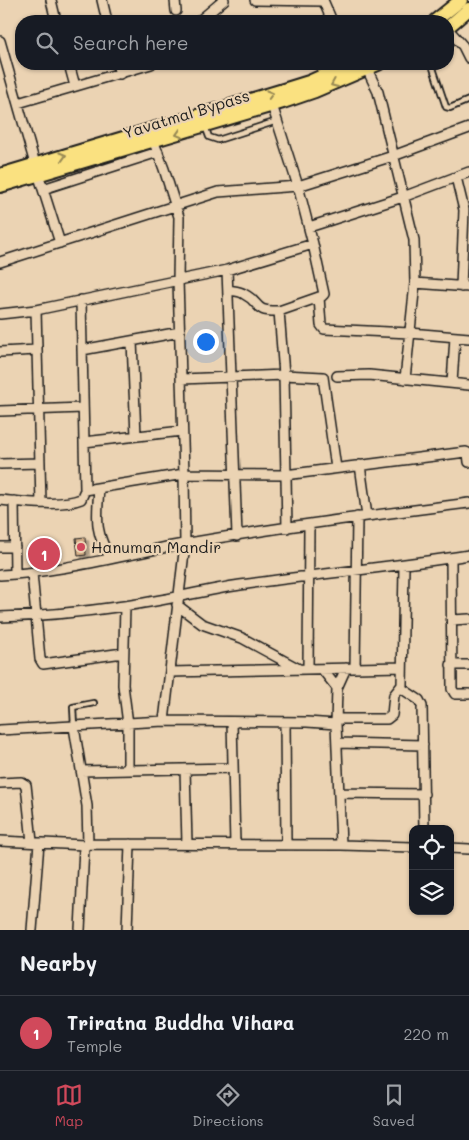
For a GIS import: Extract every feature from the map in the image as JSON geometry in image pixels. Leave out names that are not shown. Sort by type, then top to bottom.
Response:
[{"type":"main road","points":[[442,15],[461,0]]},
{"type":"main road","points":[[454,23],[469,9]]},
{"type":"main road","name":"Yavatmal Bypass","points":[[153,141],[336,70]]},
{"type":"main road","name":"Yavatmal Bypass","points":[[0,174],[37,169],[153,141],[315,91],[364,70]]},
{"type":"main road","name":"Yavatmal Bypass","points":[[0,186],[37,169]]},
{"type":"street","points":[[51,0],[55,15]]},
{"type":"street","points":[[102,0],[106,15]]},
{"type":"street","points":[[176,0],[176,11]]},
{"type":"street","points":[[206,15],[224,0]]},
{"type":"street","points":[[255,0],[323,1],[329,15]]},
{"type":"street","points":[[454,33],[466,44],[469,58]]},
{"type":"street","points":[[0,41],[60,243]]},
{"type":"street","points":[[71,70],[76,86]]},
{"type":"street","points":[[119,70],[120,74]]},
{"type":"street","points":[[18,104],[132,70]]},
{"type":"street","points":[[374,70],[414,240],[415,283],[405,379]]},
{"type":"street","points":[[228,290],[244,293],[264,310],[279,311],[322,296],[324,291],[298,186],[272,105]]},
{"type":"street","points":[[0,262],[218,192],[298,186],[393,156],[469,128]]},
{"type":"street","points":[[43,189],[153,141],[176,206],[178,217],[185,544],[164,722]]},
{"type":"street","points":[[309,226],[403,197],[469,172]]},
{"type":"street","points":[[415,283],[465,287],[464,210],[456,178]]},
{"type":"street","points":[[0,314],[36,310],[228,270],[313,244]]},
{"type":"street","points":[[228,270],[237,536]]},
{"type":"street","points":[[319,297],[321,325],[324,329],[469,338]]},
{"type":"street","points":[[0,500],[41,503],[78,501],[82,499],[85,490],[81,300]]},
{"type":"street","points":[[36,310],[41,503]]},
{"type":"street","points":[[279,311],[284,375],[287,528]]},
{"type":"street","points":[[82,350],[180,332]]},
{"type":"street","points":[[452,383],[455,337]]},
{"type":"street","points":[[132,341],[136,436]]},
{"type":"street","points":[[0,352],[37,350]]},
{"type":"street","points":[[182,379],[284,375],[320,376],[324,380],[336,468]]},
{"type":"street","points":[[337,376],[369,376],[469,385]]},
{"type":"street","points":[[0,411],[83,408]]},
{"type":"street","points":[[84,442],[182,431]]},
{"type":"street","points":[[85,490],[184,474],[286,475],[467,452],[469,462]]},
{"type":"street","points":[[0,464],[40,463]]},
{"type":"street","points":[[360,465],[367,516]]},
{"type":"street","points":[[99,488],[96,520],[98,533],[102,546],[111,558]]},
{"type":"street","points":[[14,501],[16,574]]},
{"type":"street","points":[[0,575],[32,574],[185,544],[357,517],[469,503]]},
{"type":"street","points":[[341,845],[336,721],[337,688],[351,668],[357,570],[357,517]]},
{"type":"street","points":[[304,669],[309,576],[309,525]]},
{"type":"street","points":[[0,547],[15,547]]},
{"type":"street","points":[[0,617],[37,616],[177,601],[237,586],[357,570],[404,566],[469,555]]},
{"type":"street","points":[[451,558],[453,692],[469,694]]},
{"type":"street","points":[[0,730],[164,722],[285,722],[387,719],[392,715],[394,695],[401,688],[404,566]]},
{"type":"street","points":[[32,574],[40,659],[43,664],[123,653]]},
{"type":"street","points":[[177,601],[202,624],[242,638],[304,669]]},
{"type":"street","points":[[125,606],[123,695],[128,724],[128,770]]},
{"type":"street","points":[[452,620],[469,619]]},
{"type":"street","points":[[452,665],[469,665]]},
{"type":"street","points":[[170,672],[402,668]]},
{"type":"street","points":[[322,669],[337,688]]},
{"type":"street","points":[[401,688],[421,703],[424,825]]},
{"type":"street","points":[[232,722],[235,844]]},
{"type":"street","points":[[285,722],[286,844]]},
{"type":"street","points":[[74,727],[88,814],[80,930]]},
{"type":"street","points":[[337,743],[423,745]]},
{"type":"street","points":[[82,771],[233,768]]},
{"type":"street","points":[[185,769],[187,844]]},
{"type":"street","points":[[0,783],[21,782],[26,785],[36,842],[32,930]]},
{"type":"street","points":[[339,793],[424,794]]},
{"type":"street","points":[[0,841],[87,844],[286,844],[409,847]]},
{"type":"street","points":[[126,930],[130,844]]},
{"type":"street","points":[[454,848],[469,849]]},
{"type":"lane","points":[[434,70],[446,107],[450,108],[469,100]]},
{"type":"lane","points":[[205,126],[210,137],[218,140],[278,121]]},
{"type":"lane","points":[[74,727],[73,707],[94,703]]},
{"type":"building","name":"Hanuman Mandir","points":[[85,537],[86,555],[78,556],[76,538]]},
{"type":"building","points":[[39,542],[51,543],[50,564],[37,565]]},
{"type":"place","name":"Hanuman Mandir","points":[[81,547]]},
{"type":"place","name":"Triratna Buddha Vihara","points":[[44,554]]}]
